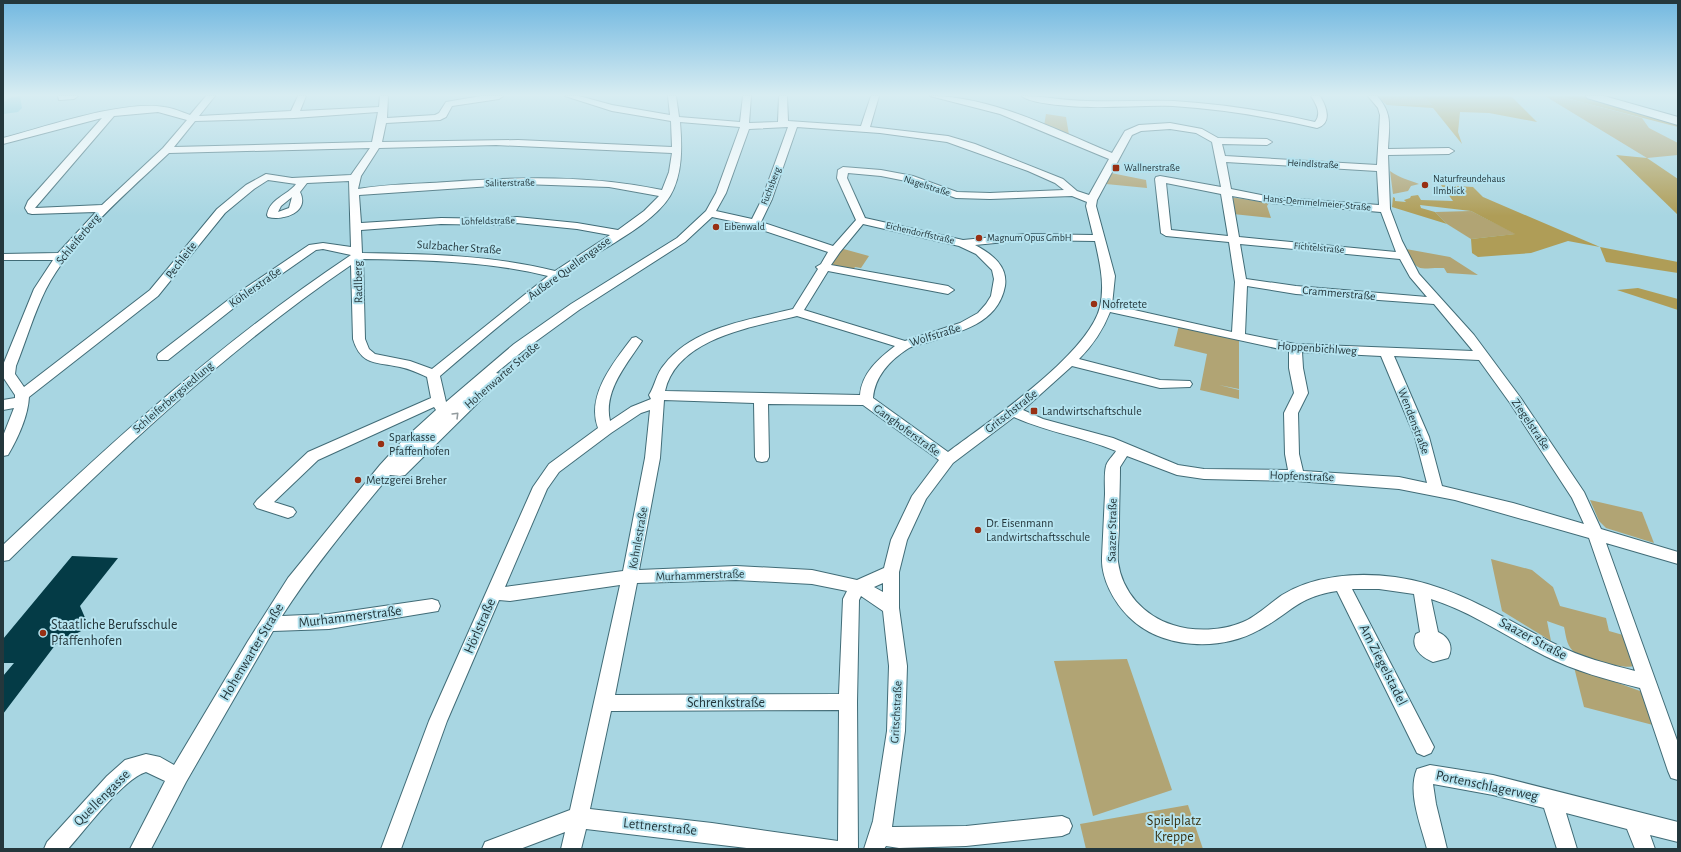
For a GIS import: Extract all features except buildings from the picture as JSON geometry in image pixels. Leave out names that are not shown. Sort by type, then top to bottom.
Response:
[{"type":"street","points":[[3,149],[7,140],[24,136]]},
{"type":"street","points":[[92,136],[32,203],[30,208],[32,211],[39,212],[104,208]]},
{"type":"street","name":"Schleiferberg","points":[[21,398],[8,374],[9,366],[40,289],[62,256],[104,208],[166,150],[178,136]]},
{"type":"street","name":"Radlberg","points":[[377,136],[375,145],[354,178],[353,193],[356,227],[359,339],[362,350],[368,356],[379,360],[408,364],[433,375]]},
{"type":"street","name":"Äußere Quellengasse","points":[[433,375],[557,275],[646,214],[666,194],[673,171],[676,150],[676,136]]},
{"type":"street","name":"Hohenwarter Straße","points":[[140,849],[179,776],[268,623],[294,583],[321,547],[385,469],[412,440],[441,405],[519,347],[612,283],[680,240],[710,213],[721,193],[742,136]]},
{"type":"street","name":"Fuchsberg","points":[[755,223],[767,199],[785,136]]},
{"type":"street","points":[[929,136],[972,146],[1053,178],[1073,193],[1092,200],[1126,136]]},
{"type":"street","points":[[1062,136],[1114,157]]},
{"type":"street","points":[[1207,136],[1216,141],[1267,142]]},
{"type":"street","name":"Ziegelstraße","points":[[1384,136],[1382,168],[1385,209],[1390,227],[1403,256],[1414,276],[1461,326],[1484,356],[1579,496],[1595,534],[1678,771]]},
{"type":"street","points":[[1216,141],[1221,159],[1225,192],[1235,240],[1241,282],[1241,309],[1238,337]]},
{"type":"street","points":[[166,150],[522,142],[626,150],[676,150]]},
{"type":"street","points":[[1384,152],[1449,151]]},
{"type":"street","name":"Heindlstraße","points":[[1221,159],[1382,168]]},
{"type":"street","name":"Nagelstraße","points":[[861,220],[860,213],[842,178],[843,170],[913,179],[956,195],[990,196],[1073,193]]},
{"type":"street","name":"Pechleite","points":[[21,398],[154,294],[202,233],[237,196],[266,177],[304,181],[354,178]]},
{"type":"street","name":"Hans-Demmelmeier-Straße","points":[[1235,240],[1166,233],[1160,180],[1300,204],[1385,209]]},
{"type":"street","points":[[295,192],[304,181]]},
{"type":"street","name":"Saliterstraße","points":[[353,193],[385,189],[540,182],[616,184],[666,194]]},
{"type":"street","name":"Gritschstraße","points":[[1062,826],[966,836],[899,838],[877,842],[890,778],[897,709],[897,646],[891,608],[891,572],[899,540],[922,492],[948,459],[1013,411],[1069,361],[1094,335],[1102,321],[1106,307],[1109,276],[1091,206],[1092,200]]},
{"type":"street","points":[[710,213],[755,223],[835,250]]},
{"type":"street","name":"Lohfeldstraße","points":[[356,227],[441,222],[497,222],[518,220],[577,226],[619,233]]},
{"type":"street","points":[[797,312],[822,267],[861,220]]},
{"type":"street","name":"Eichendorffstraße","points":[[861,220],[963,243],[1026,237],[1099,238]]},
{"type":"street","name":"Fichtelstraße","points":[[1235,240],[1403,256]]},
{"type":"street","name":"Wolfstraße","points":[[797,312],[905,345],[950,332],[982,316],[997,296],[1000,279],[998,269],[980,252],[963,243]]},
{"type":"street","name":"Köhlerstraße","points":[[164,357],[236,300],[313,247],[323,246],[357,254]]},
{"type":"street","name":"Sulzbacher Straße","points":[[357,254],[468,259],[512,264],[557,275]]},
{"type":"street","name":"Schleiferbergsiedlung","points":[[3,555],[118,446],[227,351],[357,254]]},
{"type":"street","points":[[3,257],[62,256]]},
{"type":"street","points":[[822,267],[948,290]]},
{"type":"street","name":"Crammerstraße","points":[[1241,282],[1296,290],[1437,301]]},
{"type":"street","name":"Hohenwarter Straße","points":[[385,469],[400,471],[499,374],[542,341],[620,287],[612,283]]},
{"type":"street","name":"Hoppenbichlweg","points":[[1106,307],[1238,337],[1295,348],[1484,356]]},
{"type":"street","name":"Kohnlestraße","points":[[571,849],[631,577],[651,465],[656,424],[656,398],[667,369],[687,349],[716,335],[797,312]]},
{"type":"street","points":[[606,430],[602,417],[607,387],[619,365],[636,341]]},
{"type":"street","points":[[656,398],[866,400],[868,384],[877,368],[905,345]]},
{"type":"street","points":[[1295,348],[1296,368],[1301,393],[1291,413],[1292,454],[1297,476]]},
{"type":"street","name":"Wendenstraße","points":[[1386,353],[1422,437],[1436,490]]},
{"type":"street","points":[[1069,361],[1160,384],[1185,384]]},
{"type":"street","points":[[288,512],[262,504],[310,458],[441,405],[433,375]]},
{"type":"street","points":[[3,406],[21,398]]},
{"type":"street","points":[[3,451],[21,398]]},
{"type":"street","name":"Hörlstraße","points":[[391,849],[438,721],[540,487],[548,475],[606,430],[656,398]]},
{"type":"street","points":[[761,399],[762,457]]},
{"type":"street","name":"Ganghoferstraße","points":[[866,400],[948,459]]},
{"type":"street","name":"Hopfenstraße","points":[[1013,411],[1038,422],[1108,442],[1161,465],[1190,472],[1380,480],[1436,490],[1506,507],[1678,558]]},
{"type":"street","name":"Saazer Straße","points":[[1125,450],[1113,466],[1110,562],[1112,575],[1121,596],[1127,605],[1147,623],[1173,634],[1190,637],[1233,633],[1257,624],[1284,603],[1304,592],[1341,583],[1377,582],[1421,589],[1450,598],[1480,610],[1564,656],[1622,676],[1648,682]]},
{"type":"street","points":[[848,849],[850,602],[858,587],[891,572]]},
{"type":"street","name":"Murhammerstraße","points":[[495,593],[510,594],[631,577],[702,574],[768,574],[812,577],[858,587],[873,594],[891,608]]},
{"type":"street","name":"Am Ziegelstadel","points":[[1341,583],[1424,747]]},
{"type":"street","points":[[1421,589],[1430,637]]},
{"type":"street","name":"Murhammerstraße","points":[[268,623],[286,625],[337,620],[432,606]]},
{"type":"street","name":"Schrenkstraße","points":[[604,703],[848,702]]},
{"type":"street","name":"Quellengasse","points":[[54,849],[114,783],[132,768],[146,763],[154,764],[173,775],[179,776]]},
{"type":"street","name":"Portenschlagerweg","points":[[1437,849],[1424,788],[1424,776],[1430,774],[1493,785],[1678,832]]},
{"type":"street","name":"Portenschlagerweg","points":[[1552,800],[1567,849]]},
{"type":"street","name":"Lettnerstraße","points":[[492,849],[578,818],[712,833],[833,849]]},
{"type":"street","points":[[1634,821],[1645,849]]},
{"type":"green space","points":[[1610,136],[1664,136],[1678,143],[1678,155],[1647,158]]},
{"type":"green space","points":[[1390,171],[1419,184],[1411,186],[1408,191],[1393,194]]},
{"type":"green space","points":[[1111,173],[1146,180],[1147,188],[1106,184]]},
{"type":"green space","points":[[1230,197],[1269,203],[1267,206],[1271,218],[1233,214]]},
{"type":"green space","points":[[1471,211],[1516,234],[1471,239],[1447,224],[1435,212]]},
{"type":"green space","points":[[840,248],[869,256],[861,268],[855,267],[851,273],[833,269],[829,262]]},
{"type":"green space","points":[[1406,249],[1450,257],[1478,275],[1447,273],[1444,268],[1420,268],[1413,263]]},
{"type":"green space","points":[[1179,325],[1239,340],[1239,389],[1219,385],[1239,390],[1239,399],[1200,390],[1207,354],[1174,346]]},
{"type":"green space","points":[[1590,500],[1642,512],[1654,543],[1606,528],[1599,521]]},
{"type":"green space","points":[[1491,559],[1532,570],[1553,587],[1560,606],[1606,618],[1609,631],[1623,635],[1633,662],[1633,666],[1613,665],[1577,654],[1569,645],[1564,627],[1547,621],[1551,641],[1502,611]]},
{"type":"green space","points":[[1127,659],[1172,790],[1093,816],[1054,661]]},
{"type":"green space","points":[[1574,667],[1640,691],[1644,695],[1653,725],[1584,707]]},
{"type":"green space","name":"Spielplatz Kreppe","points":[[1188,805],[1203,849],[1086,849],[1080,824]]},
{"type":"shaded area","points":[[1455,136],[1459,136],[1462,144]]},
{"type":"shaded area","points":[[1616,155],[1647,158],[1678,179],[1678,215]]},
{"type":"shaded area","points":[[1441,185],[1473,187],[1483,197],[1600,247],[1568,241],[1531,253],[1478,257],[1472,253],[1471,239],[1515,234],[1471,211],[1420,205],[1421,208],[1435,212],[1447,224],[1392,207],[1393,197],[1395,198],[1395,201],[1406,202],[1404,200],[1410,198],[1411,196],[1418,195],[1421,200],[1453,201]]},
{"type":"shaded area","points":[[1600,247],[1678,262],[1678,273],[1606,262]]},
{"type":"shaded area","points":[[1638,288],[1678,299],[1678,310],[1617,290]]},
{"type":"place","name":"Wallnerstraße","points":[[1116,168]]},
{"type":"place","name":"Naturfreundehaus Ilmblick","points":[[1425,185]]},
{"type":"place","name":"Eibenwald","points":[[716,227]]},
{"type":"place","name":"Magnum Opus GmbH","points":[[979,238]]},
{"type":"place","name":"Nofretete","points":[[1094,304]]},
{"type":"place","name":"Landwirtschaftschule","points":[[1034,411]]},
{"type":"place","name":"Sparkasse Pfaffenhofen","points":[[381,444]]},
{"type":"place","name":"Metzgerei Breher","points":[[358,480]]},
{"type":"place","name":"Dr. Eisenmann Landwirtschaftsschule","points":[[978,530]]},
{"type":"place","name":"Staatliche Berufsschule Pfaffenhofen","points":[[43,633]]}]
